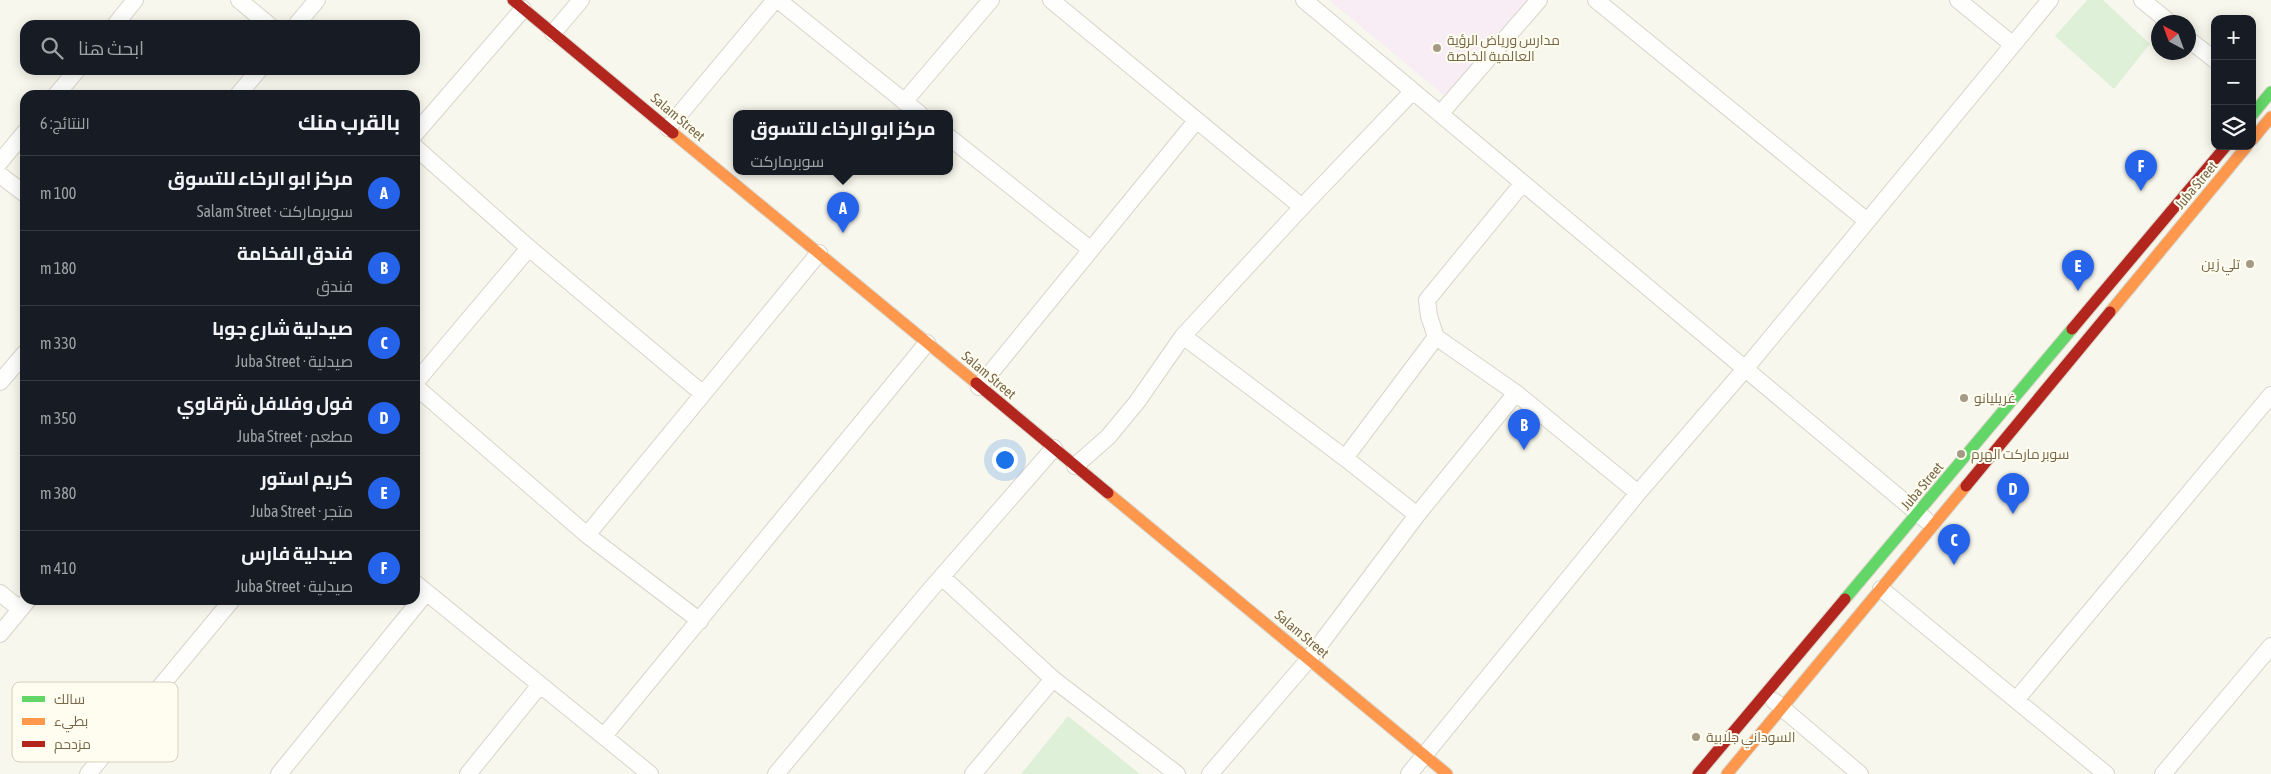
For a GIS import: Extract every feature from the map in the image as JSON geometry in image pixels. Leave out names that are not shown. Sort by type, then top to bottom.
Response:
[{"type":"street","points":[[118,20],[135,0]]},
{"type":"street","points":[[239,0],[263,20]]},
{"type":"street","points":[[300,20],[317,0]]},
{"type":"street","points":[[553,33],[581,0]]},
{"type":"street","points":[[668,128],[777,0],[915,110]]},
{"type":"street","points":[[904,102],[991,0]]},
{"type":"street","points":[[1051,0],[1302,207]]},
{"type":"street","points":[[1304,0],[1412,92],[1441,113],[1522,184],[1934,526]]},
{"type":"street","points":[[1441,113],[1539,0]]},
{"type":"street","points":[[1596,0],[1867,221]]},
{"type":"street","points":[[1958,0],[2012,44]]},
{"type":"street","points":[[1409,774],[1638,493],[1745,369],[2050,0]]},
{"type":"street","points":[[2142,0],[2160,15]]},
{"type":"street","points":[[420,128],[518,4]]},
{"type":"street","name":"Salam Street","points":[[518,4],[1447,774]]},
{"type":"street","points":[[2196,45],[2211,57]]},
{"type":"street","points":[[60,90],[73,75]]},
{"type":"street","points":[[242,90],[255,75]]},
{"type":"street","points":[[1074,466],[1108,438],[1137,402],[1183,336],[1302,207],[1412,92]]},
{"type":"street","points":[[2256,109],[2264,98]]},
{"type":"street","points":[[2256,135],[2271,118]]},
{"type":"street","points":[[979,386],[1196,121]]},
{"type":"street","points":[[0,162],[20,138]]},
{"type":"street","points":[[953,141],[1090,249]]},
{"type":"street","name":"Juba Street","points":[[1698,774],[2223,150]]},
{"type":"street","name":"Juba Street","points":[[1727,774],[2244,150]]},
{"type":"street","points":[[420,151],[529,248],[702,394]]},
{"type":"street","points":[[0,174],[20,190]]},
{"type":"street","points":[[1522,184],[1426,300],[1436,336],[1516,393],[1638,493]]},
{"type":"street","points":[[420,378],[529,248]]},
{"type":"street","points":[[588,535],[819,253]]},
{"type":"street","points":[[1183,336],[1345,458],[1417,515]]},
{"type":"street","points":[[1345,458],[1436,336]]},
{"type":"street","points":[[604,736],[927,343]]},
{"type":"street","points":[[0,382],[20,359]]},
{"type":"street","points":[[420,388],[588,535],[700,621]]},
{"type":"street","points":[[1210,774],[1309,659],[1417,515],[1516,393]]},
{"type":"street","points":[[2016,700],[2271,395]]},
{"type":"street","points":[[776,774],[942,577],[1054,448]]},
{"type":"street","points":[[942,577],[1053,679],[1177,774]]},
{"type":"street","points":[[421,588],[650,774]]},
{"type":"street","points":[[1881,589],[2106,774]]},
{"type":"street","points":[[0,593],[20,603]]},
{"type":"street","points":[[0,634],[24,605]]},
{"type":"street","points":[[164,682],[228,605]]},
{"type":"street","points":[[279,774],[408,605]]},
{"type":"street","points":[[2163,774],[2271,646]]},
{"type":"street","points":[[973,774],[1053,679]]},
{"type":"street","points":[[468,774],[540,685]]},
{"type":"street","points":[[1766,694],[1860,774]]},
{"type":"street","points":[[88,774],[98,762]]},
{"type":"shaded area","name":"مدارس ورياض الرؤية العالمية الخاصة","points":[[1329,0],[1527,0],[1446,97]]},
{"type":"green space","points":[[2087,0],[2103,0],[2150,44],[2114,89],[2055,36]]},
{"type":"green space","points":[[1068,716],[1140,774],[1021,774]]},
{"type":"traffic: fast","points":[[2256,110],[2271,92]]},
{"type":"traffic: fast","points":[[1845,599],[2072,329]]},
{"type":"traffic: slow","points":[[2256,135],[2271,117]]},
{"type":"traffic: slow","points":[[673,133],[976,383]]},
{"type":"traffic: slow","points":[[2110,312],[2244,150]]},
{"type":"traffic: slow","points":[[1727,774],[1966,486]]},
{"type":"traffic: slow","points":[[1108,493],[1447,774]]},
{"type":"traffic: jam","points":[[513,0],[673,133]]},
{"type":"traffic: jam","points":[[2072,329],[2223,150]]},
{"type":"traffic: jam","points":[[1966,486],[2110,312]]},
{"type":"traffic: jam","points":[[976,383],[1108,493]]},
{"type":"traffic: jam","points":[[1698,774],[1845,599]]},
{"type":"place","name":"مدارس ورياض الرؤية العالمية الخاصة","points":[[1437,48]]},
{"type":"place","name":"صيدلية فارس","points":[[2141,191]]},
{"type":"place","name":"مركز ابو الرخاء للتسوق","points":[[843,233]]},
{"type":"place","name":"تلي زين","points":[[2250,264]]},
{"type":"place","name":"كريم استور","points":[[2078,291]]},
{"type":"place","name":"غريليانو","points":[[1964,398]]},
{"type":"place","name":"فندق الفخامة","points":[[1524,450]]},
{"type":"place","name":"سوبر ماركت الهرم","points":[[1961,454]]},
{"type":"place","name":"فول وفلافل شرقاوي","points":[[2013,514]]},
{"type":"place","name":"صيدلية شارع جوبا","points":[[1954,565]]},
{"type":"place","name":"السوداني جلابية","points":[[1696,737]]}]
